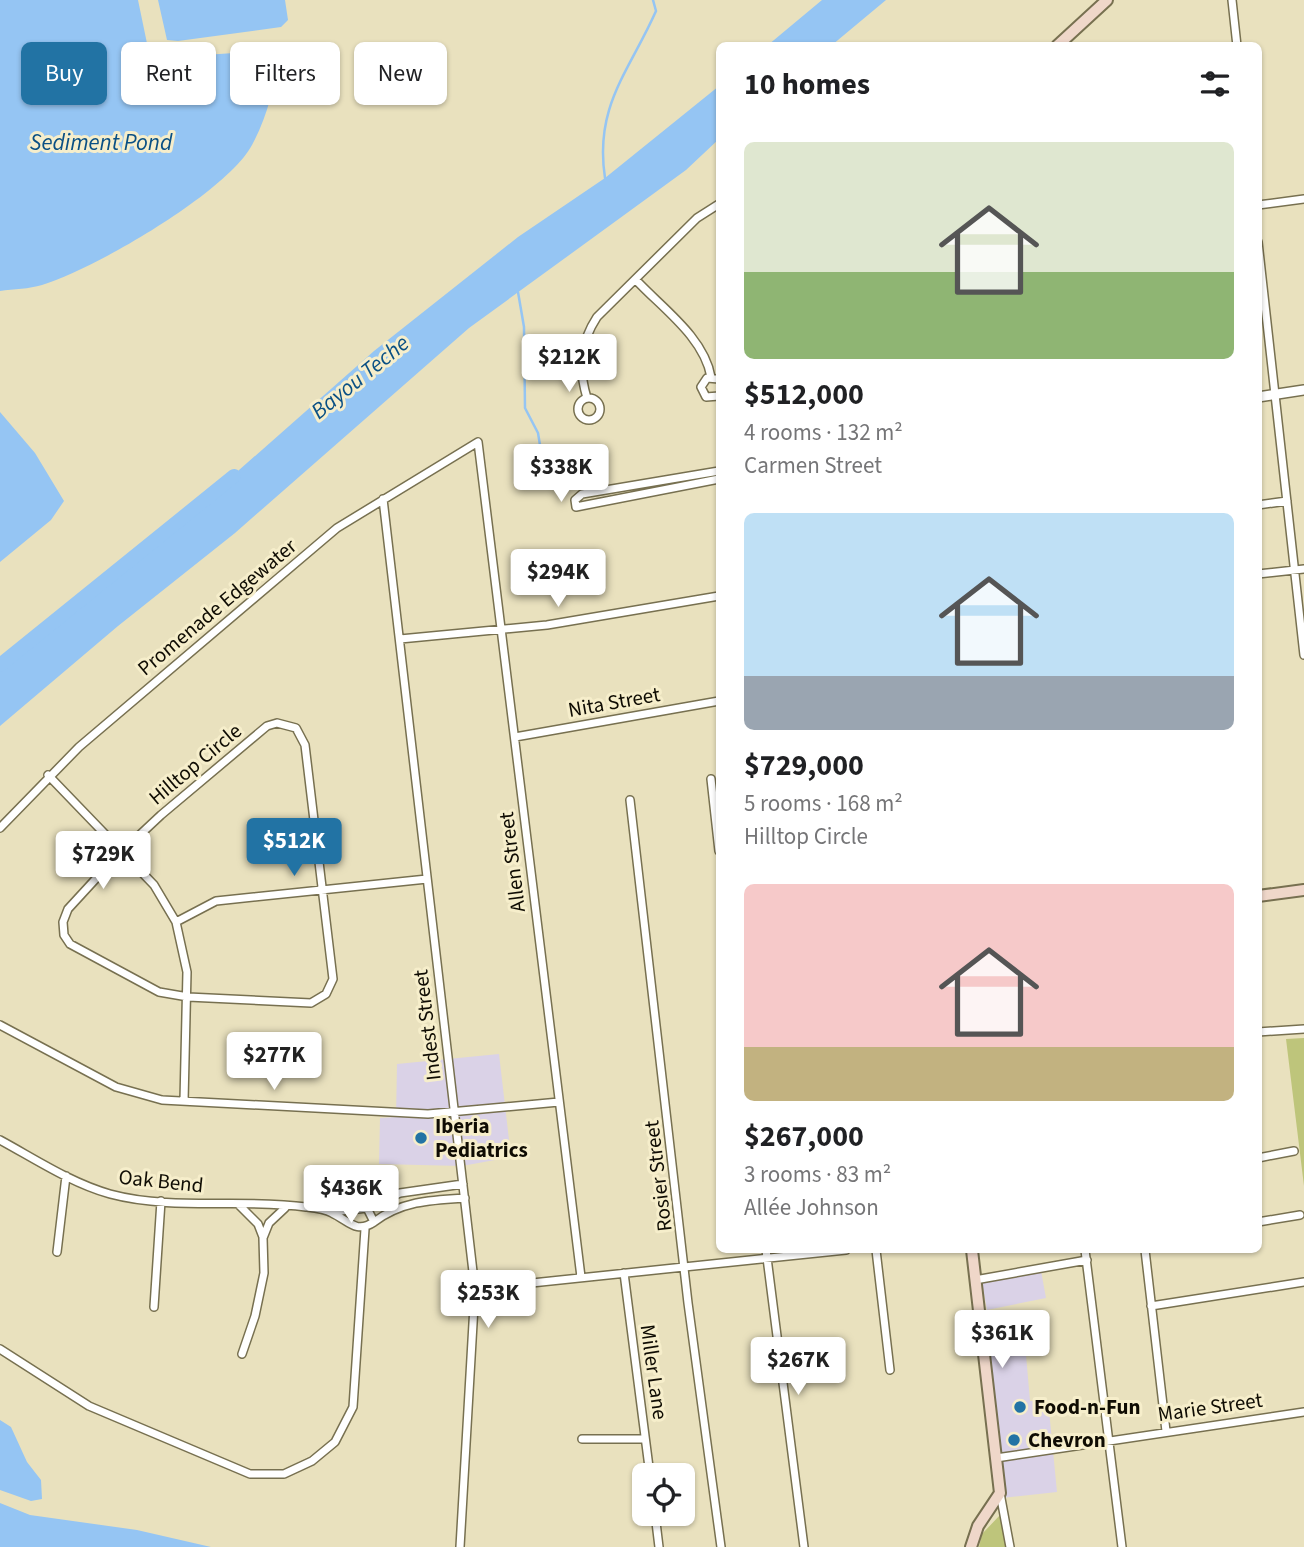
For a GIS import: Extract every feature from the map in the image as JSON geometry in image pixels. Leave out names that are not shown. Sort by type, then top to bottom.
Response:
[{"type":"main road","points":[[1061,42],[1107,0]]},
{"type":"main road","points":[[1262,895],[1304,890]]},
{"type":"main road","points":[[971,1547],[978,1527],[1000,1493],[972,1253]]},
{"type":"street","points":[[1232,0],[1237,42]]},
{"type":"street","points":[[1262,205],[1304,200]]},
{"type":"street","points":[[587,398],[581,370],[581,351],[587,332],[597,317],[697,218],[716,206]]},
{"type":"street","points":[[1262,278],[1287,501],[1300,569],[1304,655]]},
{"type":"street","points":[[636,280],[699,346],[708,361],[710,377]]},
{"type":"street","points":[[710,377],[716,378]]},
{"type":"street","points":[[710,377],[702,384],[702,391],[710,399],[716,397]]},
{"type":"street","points":[[1262,396],[1304,390]]},
{"type":"street","name":"Promenade Edgewater","points":[[0,828],[48,775],[337,528],[478,442]]},
{"type":"street","name":"Allen Street","points":[[478,442],[581,1277]]},
{"type":"street","points":[[622,492],[576,507],[575,500],[582,494],[622,492],[708,477],[716,473]]},
{"type":"street","points":[[708,477],[716,478]]},
{"type":"street","name":"Indest Street","points":[[383,499],[475,1289],[460,1547]]},
{"type":"street","points":[[1262,504],[1287,501]]},
{"type":"street","points":[[1262,574],[1300,569]]},
{"type":"street","points":[[400,639],[547,625],[716,597]]},
{"type":"street","name":"Nita Street","points":[[515,737],[716,702]]},
{"type":"street","name":"Hilltop Circle","points":[[287,724],[296,729],[305,745],[333,979],[326,994],[311,1003],[188,997],[159,992],[77,949],[64,935],[63,922],[68,909],[122,851],[267,726],[287,724]]},
{"type":"street","points":[[48,775],[154,885],[176,922],[183,942],[188,997],[184,1101]]},
{"type":"street","points":[[711,779],[716,824]]},
{"type":"street","name":"Rosier Street","points":[[630,800],[686,1266],[688,1303],[721,1547]]},
{"type":"street","points":[[176,922],[216,901],[427,879]]},
{"type":"street","points":[[0,1026],[116,1087],[152,1098],[428,1114],[559,1102]]},
{"type":"street","points":[[1262,1032],[1304,1029]]},
{"type":"street","name":"Oak Bend","points":[[0,1140],[66,1176],[110,1194],[161,1201],[331,1212],[367,1208],[400,1193],[463,1184]]},
{"type":"street","points":[[1262,1157],[1294,1151]]},
{"type":"street","points":[[57,1252],[66,1176]]},
{"type":"street","points":[[0,1349],[89,1406],[250,1474],[284,1474],[312,1461],[335,1442],[353,1407],[365,1228],[391,1209],[408,1204],[465,1198]]},
{"type":"street","points":[[153,1307],[161,1201]]},
{"type":"street","points":[[239,1205],[258,1224],[263,1238],[264,1273],[255,1316],[242,1353]]},
{"type":"street","points":[[263,1238],[269,1223],[286,1207]]},
{"type":"street","points":[[367,1208],[374,1222]]},
{"type":"street","name":"Oak Bend","points":[[331,1212],[357,1228],[365,1228]]},
{"type":"street","points":[[1262,1221],[1300,1215]]},
{"type":"street","points":[[475,1289],[787,1253]]},
{"type":"street","points":[[876,1253],[890,1370]]},
{"type":"street","points":[[1086,1253],[1122,1547]]},
{"type":"street","points":[[1145,1253],[1166,1431]]},
{"type":"street","points":[[767,1254],[804,1547]]},
{"type":"street","points":[[975,1280],[1087,1260]]},
{"type":"street","name":"Miller Lane","points":[[624,1273],[648,1463]]},
{"type":"street","points":[[1151,1307],[1304,1282]]},
{"type":"street","name":"Marie Street","points":[[996,1458],[1304,1412]]},
{"type":"street","points":[[582,1439],[645,1439]]},
{"type":"street","points":[[1000,1493],[1010,1547]]},
{"type":"street","points":[[656,1526],[659,1547]]},
{"type":"shaded area","points":[[499,1054],[511,1157],[462,1166],[379,1164],[380,1118],[396,1117],[397,1064]]},
{"type":"shaded area","points":[[1041,1271],[1046,1298],[987,1310],[982,1282]]},
{"type":"shaded area","points":[[1039,1325],[1042,1353],[1026,1355],[1030,1401],[1048,1400],[1057,1492],[1001,1498],[985,1330]]},
{"type":"green space","points":[[1304,1038],[1304,1186],[1286,1039]]},
{"type":"green space","points":[[1001,1514],[1006,1547],[979,1547],[982,1534]]},
{"type":"water","name":"Sediment Pond","points":[[0,0],[138,0],[147,42],[121,42],[121,105],[216,105],[216,54],[230,53],[230,105],[268,105],[258,134],[238,164],[189,206],[94,263],[42,285],[0,291]]},
{"type":"water","points":[[158,0],[285,0],[288,20],[281,27],[178,41],[167,40]]},
{"type":"water","points":[[822,0],[886,0],[836,42],[772,42]]},
{"type":"water","points":[[716,88],[716,142],[686,170],[469,328],[235,533],[118,626],[0,726],[0,670],[136,561],[374,351],[518,237],[605,178]]},
{"type":"water","points":[[0,412],[35,453],[64,501],[51,520],[0,562]]},
{"type":"water","points":[[0,1420],[11,1427],[27,1462],[41,1480],[42,1499],[31,1501],[0,1490]]},
{"type":"water","points":[[0,1503],[30,1515],[137,1530],[211,1547],[0,1547]]},
{"type":"waterway","points":[[605,178],[603,153],[609,110],[616,90],[656,11],[653,0]]},
{"type":"waterway","points":[[518,292],[524,327],[525,408],[538,433],[542,457]]},
{"type":"waterway","name":"Bayou Teche","points":[[0,665],[234,476]]},
{"type":"place","name":"Iberia Pediatrics","points":[[421,1138]]},
{"type":"place","name":"Food-n-Fun","points":[[1020,1407]]},
{"type":"place","name":"Chevron","points":[[1014,1440]]}]
